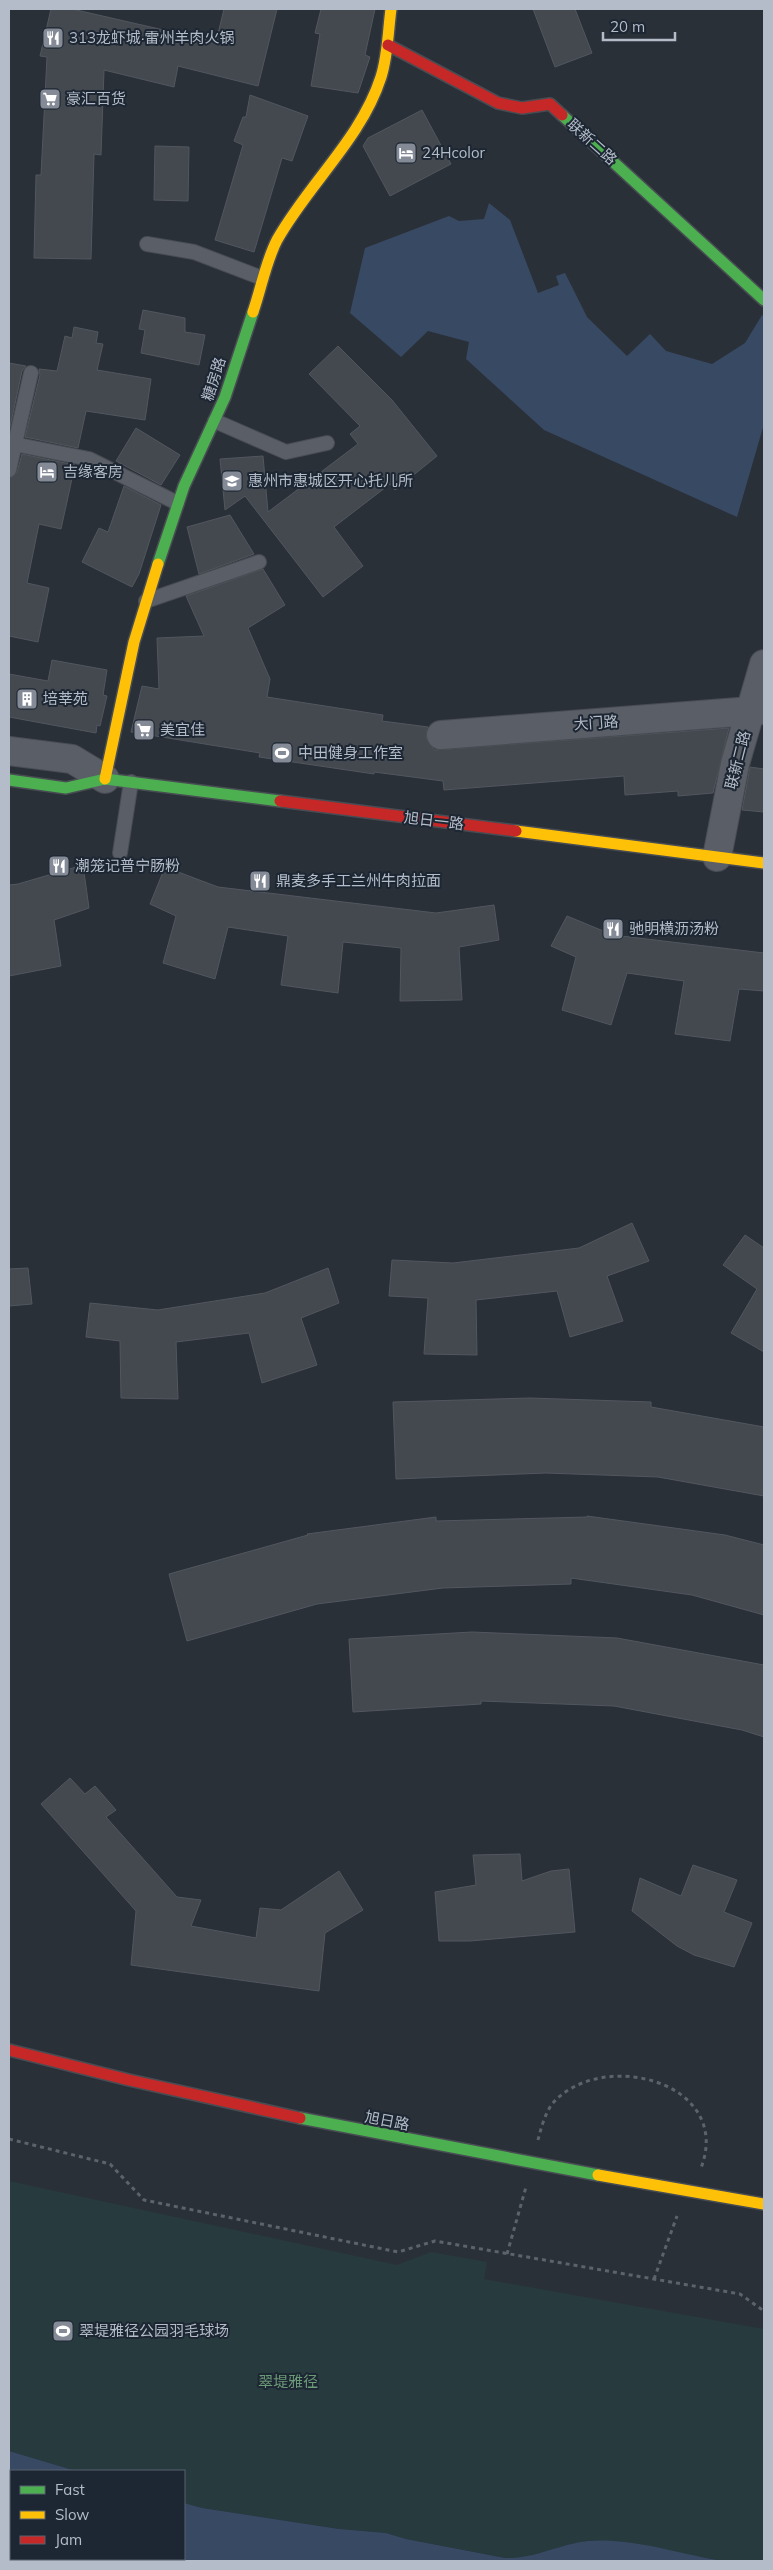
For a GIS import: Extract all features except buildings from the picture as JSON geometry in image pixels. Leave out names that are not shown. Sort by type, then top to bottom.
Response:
[{"type":"street","name":"糖房路","points":[[104,779],[127,671],[146,601],[177,503],[215,421],[262,278],[276,242],[290,218],[365,114],[381,78],[388,45],[392,9]]},
{"type":"street","name":"联新二路","points":[[388,45],[498,103],[522,108],[550,104],[764,300]]},
{"type":"street","name":"联新二路","points":[[717,857],[735,764],[757,711],[764,664]]},
{"type":"street","name":"大门路","points":[[442,735],[757,711]]},
{"type":"street","name":"旭日一路","points":[[9,751],[72,759],[104,779]]},
{"type":"street","name":"旭日一路","points":[[9,780],[66,788],[104,779],[764,863]]},
{"type":"street","name":"旭日路","points":[[9,2050],[104,2075],[265,2112],[686,2192],[764,2204]]},
{"type":"lane","points":[[147,244],[194,252],[262,278]]},
{"type":"lane","points":[[9,470],[12,443],[30,372]]},
{"type":"lane","points":[[215,421],[286,452],[327,443]]},
{"type":"lane","points":[[12,443],[89,459],[177,503]]},
{"type":"lane","points":[[146,601],[259,562]]},
{"type":"lane","points":[[120,853],[131,782]]},
{"type":"path","points":[[508,2254],[544,2120],[551,2106],[561,2095],[578,2084],[619,2076],[641,2077],[658,2082],[678,2092],[694,2107],[700,2120],[706,2149],[704,2161],[686,2192],[654,2279]]},
{"type":"path","points":[[9,2139],[110,2164],[144,2200],[398,2252],[435,2241],[740,2294],[764,2311]]},
{"type":"green space","name":"翠堤雅径","points":[[9,2181],[397,2265],[431,2252],[487,2262],[484,2279],[764,2329],[764,2561],[725,2561],[611,2542],[588,2541],[521,2558],[505,2558],[406,2539],[386,2533],[339,2529],[202,2508],[185,2503],[185,2470],[73,2470],[9,2451]]},
{"type":"water","points":[[489,203],[510,220],[538,293],[559,285],[556,276],[565,273],[587,317],[627,356],[650,334],[666,351],[712,364],[745,343],[762,315],[764,317],[764,424],[737,517],[544,430],[466,359],[469,342],[428,331],[401,357],[350,313],[365,248],[449,216],[459,221],[484,219]]},
{"type":"water","points":[[9,2451],[73,2470],[10,2470],[10,2560],[185,2560],[185,2503],[202,2508],[339,2529],[386,2533],[406,2539],[505,2558],[537,2554],[588,2541],[605,2540],[640,2544],[725,2561],[9,2561]]},
{"type":"traffic: fast","points":[[562,115],[764,300]]},
{"type":"traffic: fast","points":[[158,564],[184,486],[225,397],[253,312]]},
{"type":"traffic: fast","points":[[9,780],[66,788],[105,779],[280,801]]},
{"type":"traffic: fast","points":[[300,2118],[598,2175]]},
{"type":"traffic: slow","points":[[253,312],[277,240],[304,199],[348,141],[372,99],[381,77],[385,60],[391,9]]},
{"type":"traffic: slow","points":[[105,779],[134,642],[158,564]]},
{"type":"traffic: slow","points":[[516,831],[764,863]]},
{"type":"traffic: slow","points":[[598,2175],[764,2204]]},
{"type":"traffic: jam","points":[[388,45],[498,103],[522,108],[550,104],[562,115]]},
{"type":"traffic: jam","points":[[280,801],[516,831]]},
{"type":"traffic: jam","points":[[9,2050],[129,2080],[300,2118]]},
{"type":"place","name":"313龙虾城·雷州羊肉火锅","points":[[53,38]]},
{"type":"place","name":"豪汇百货","points":[[50,99]]},
{"type":"place","name":"24Hcolor","points":[[406,153]]},
{"type":"place","name":"吉缘客房","points":[[47,472]]},
{"type":"place","name":"惠州市惠城区开心托儿所","points":[[232,481]]},
{"type":"place","name":"培莘苑","points":[[27,699]]},
{"type":"place","name":"美宜佳","points":[[144,730]]},
{"type":"place","name":"中田健身工作室","points":[[282,753]]},
{"type":"place","name":"潮笼记普宁肠粉","points":[[59,866]]},
{"type":"place","name":"鼎麦多手工兰州牛肉拉面","points":[[260,881]]},
{"type":"place","name":"驰明横沥汤粉","points":[[613,929]]},
{"type":"place","name":"翠堤雅径公园羽毛球场","points":[[63,2331]]}]
